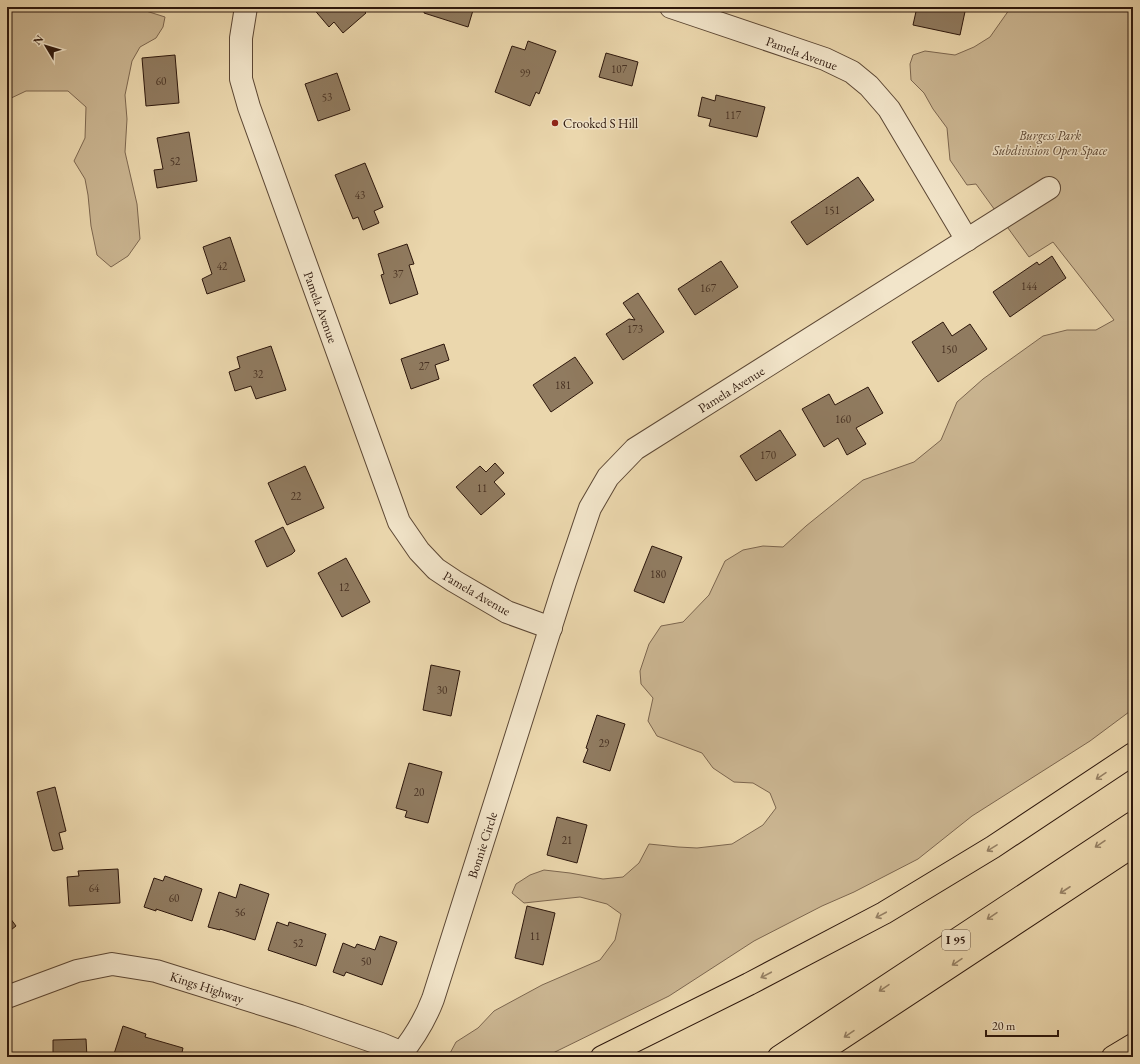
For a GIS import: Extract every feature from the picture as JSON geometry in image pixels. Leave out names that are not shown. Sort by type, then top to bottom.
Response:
[{"type":"highway","points":[[602,1057],[749,984],[884,913],[993,847],[1133,754]]},
{"type":"highway","name":"I 95","points":[[779,1057],[1133,823]]},
{"type":"highway","points":[[813,1057],[1133,846]]},
{"type":"highway","points":[[1113,1057],[1133,1045]]},
{"type":"street","name":"Pamela Avenue","points":[[246,7],[241,38],[241,79],[249,107],[399,522],[419,551],[436,568],[454,581],[507,612],[551,628],[590,508],[608,477],[635,449],[1049,188]]},
{"type":"street","name":"Pamela Avenue","points":[[671,7],[825,59],[852,72],[869,86],[888,109],[967,240]]},
{"type":"street","name":"Bonnie Circle","points":[[401,1056],[415,1035],[433,999],[551,628]]},
{"type":"street","name":"Kings Highway","points":[[7,997],[77,971],[112,964],[156,971],[300,1016],[381,1044],[393,1049],[401,1056]]},
{"type":"green space","points":[[7,7],[137,7],[165,17],[163,27],[156,38],[140,47],[132,61],[125,95],[127,119],[125,152],[137,204],[140,239],[128,256],[111,267],[97,255],[91,226],[85,179],[74,161],[85,138],[86,107],[68,91],[26,91],[7,100]]},
{"type":"green space","name":"Burgess Park Subdivision Open Space","points":[[1010,7],[1133,7],[1133,709],[1090,741],[972,816],[918,859],[754,941],[669,996],[547,1057],[448,1057],[456,1042],[478,1028],[494,1011],[542,985],[600,960],[615,940],[621,914],[607,904],[580,897],[524,903],[512,893],[516,884],[530,875],[544,870],[603,879],[623,877],[639,863],[649,844],[697,848],[732,844],[763,825],[776,808],[770,793],[753,783],[734,782],[713,768],[702,753],[657,736],[648,721],[653,698],[641,684],[640,671],[649,644],[661,626],[683,622],[709,595],[725,561],[743,550],[763,546],[783,547],[806,526],[863,480],[914,462],[941,440],[957,402],[983,379],[1043,336],[1067,330],[1096,330],[1114,320],[1053,242],[1029,257],[976,184],[967,185],[950,160],[947,128],[933,109],[924,93],[911,80],[910,64],[913,55],[925,51],[955,55],[974,47],[990,37]]},
{"type":"building","points":[[312,7],[360,7],[366,13],[343,33],[334,22],[329,27]]},
{"type":"building","points":[[425,7],[474,7],[468,27],[424,13]]},
{"type":"building","points":[[917,7],[966,7],[960,35],[913,25]]},
{"type":"building","points":[[528,41],[556,51],[539,94],[536,92],[530,106],[495,92],[512,46],[525,50]]},
{"type":"building","points":[[606,53],[638,62],[632,86],[599,77]]},
{"type":"building","points":[[175,55],[179,103],[146,106],[142,58]]},
{"type":"building","points":[[337,73],[350,110],[318,121],[305,84]]},
{"type":"building","points":[[716,95],[765,107],[757,137],[709,126],[711,119],[698,116],[702,97],[715,101]]},
{"type":"building","points":[[189,132],[197,181],[157,188],[154,170],[163,169],[157,138]]},
{"type":"building","points":[[365,163],[383,207],[374,211],[379,223],[363,230],[358,217],[353,219],[335,175]]},
{"type":"building","points":[[858,177],[874,200],[807,245],[791,222]]},
{"type":"building","points":[[230,237],[245,281],[207,294],[202,279],[212,274],[203,247]]},
{"type":"building","points":[[407,244],[414,264],[409,265],[418,294],[390,304],[381,275],[384,274],[378,254]]},
{"type":"building","points":[[1052,256],[1066,278],[1010,317],[993,292],[1037,262],[1039,265]]},
{"type":"building","points":[[721,261],[738,287],[695,315],[678,289]]},
{"type":"building","points":[[638,293],[664,332],[623,360],[606,334],[629,319],[635,320],[623,303]]},
{"type":"building","points":[[943,322],[952,336],[970,324],[987,349],[938,382],[912,342]]},
{"type":"building","points":[[444,344],[449,360],[435,365],[439,379],[411,389],[401,359]]},
{"type":"building","points":[[271,346],[286,390],[256,399],[251,386],[235,391],[229,372],[240,368],[237,357]]},
{"type":"building","points":[[575,357],[593,383],[551,412],[533,385]]},
{"type":"building","points":[[868,387],[883,413],[856,428],[866,444],[847,455],[838,438],[824,447],[802,409],[829,394],[835,405]]},
{"type":"building","points":[[780,430],[796,455],[756,481],[740,456]]},
{"type":"building","points":[[495,463],[504,473],[494,482],[505,494],[481,515],[456,487],[480,466],[486,472]]},
{"type":"building","points":[[305,466],[324,508],[287,525],[268,483]]},
{"type":"building","points":[[283,527],[295,551],[267,567],[255,541]]},
{"type":"building","points":[[652,546],[682,557],[664,603],[634,591]]},
{"type":"building","points":[[346,558],[370,602],[342,617],[318,573]]},
{"type":"building","points":[[431,665],[460,671],[451,716],[423,710]]},
{"type":"building","points":[[597,715],[625,724],[610,771],[583,762]]},
{"type":"building","points":[[409,763],[442,772],[428,823],[405,817],[407,811],[396,808]]},
{"type":"building","points":[[55,787],[66,831],[59,833],[63,849],[54,851],[52,850],[37,792]]},
{"type":"building","points":[[557,817],[587,825],[577,863],[547,855]]},
{"type":"building","points":[[118,869],[120,903],[69,906],[67,877],[79,876],[78,871]]},
{"type":"building","points":[[165,876],[202,889],[192,921],[156,909],[156,911],[144,907],[154,878],[163,881]]},
{"type":"building","points":[[240,884],[269,894],[255,940],[220,929],[208,927],[219,892],[236,898]]},
{"type":"building","points":[[527,906],[555,913],[543,965],[515,958]]},
{"type":"building","points":[[7,914],[16,926],[7,933]]},
{"type":"building","points":[[277,922],[288,926],[289,922],[326,934],[316,966],[268,950]]},
{"type":"building","points":[[380,936],[397,942],[382,985],[346,972],[344,976],[333,972],[343,943],[355,948],[357,944],[375,950]]},
{"type":"building","points":[[123,1026],[146,1034],[145,1037],[183,1048],[181,1057],[113,1057]]},
{"type":"building","points":[[86,1039],[87,1057],[53,1057],[53,1040]]},
{"type":"place","name":"Crooked S Hill","points":[[555,123]]}]
